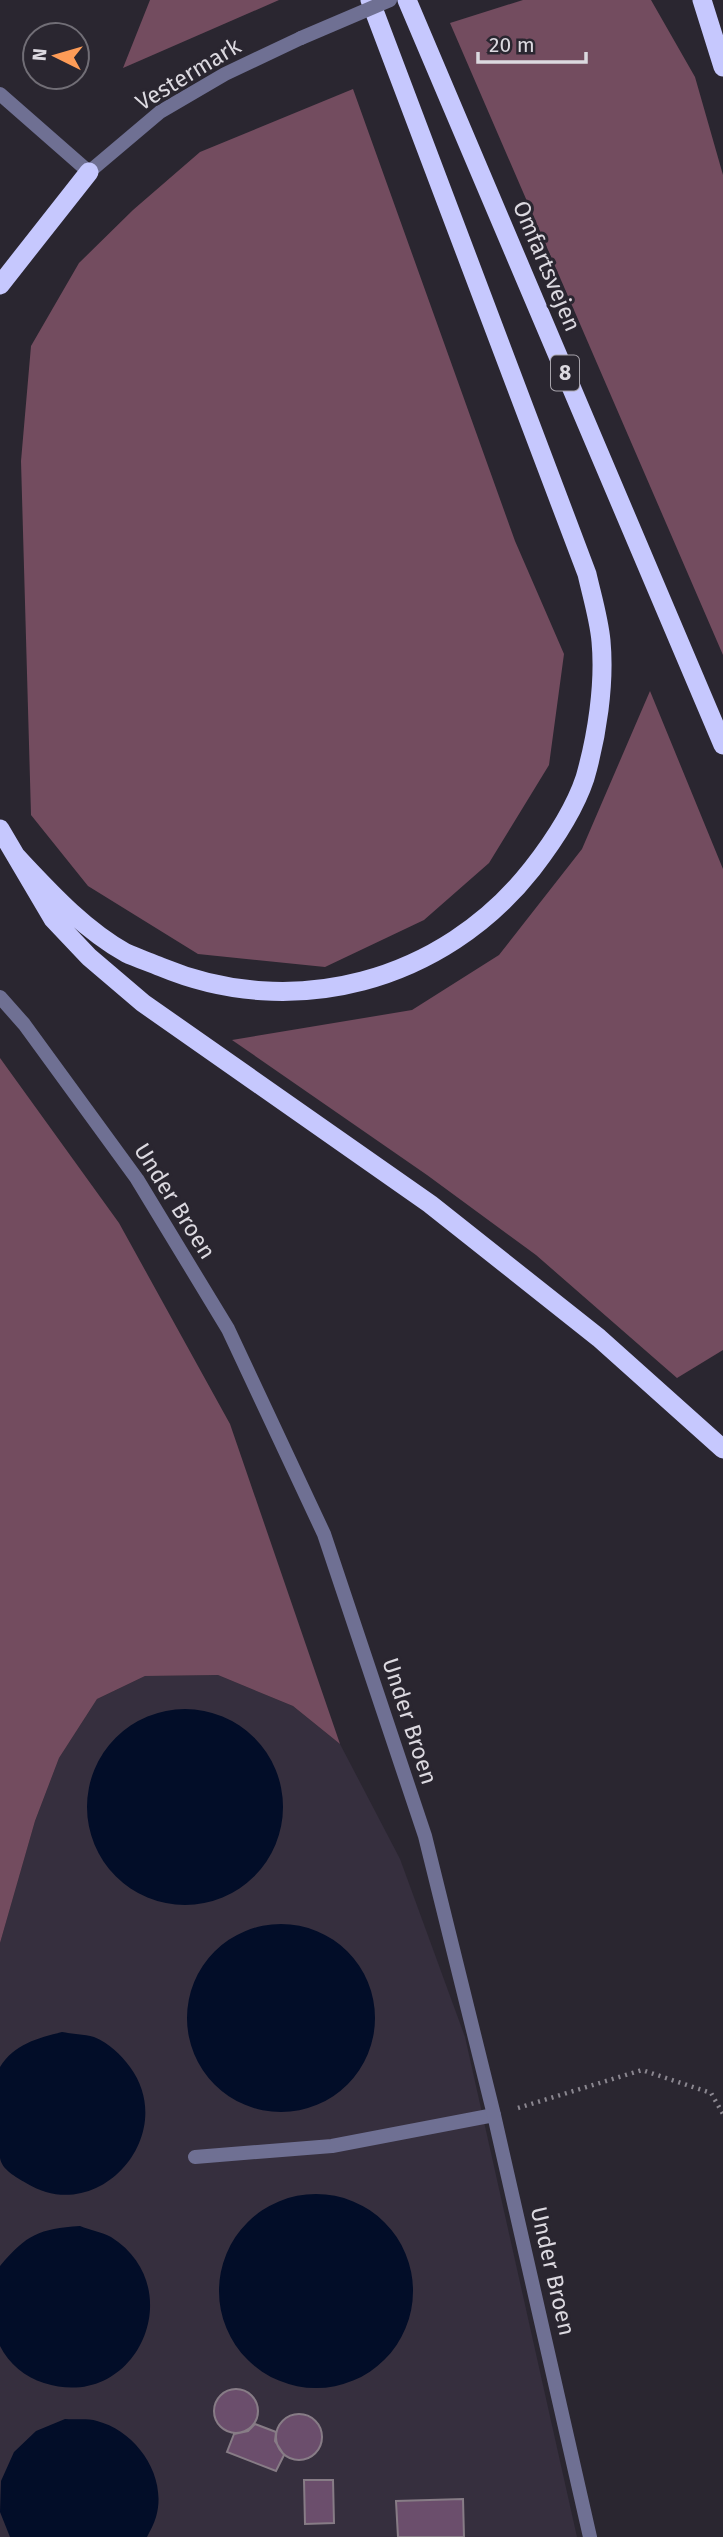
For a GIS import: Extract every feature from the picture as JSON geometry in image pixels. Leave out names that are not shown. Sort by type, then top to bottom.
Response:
[{"type":"highway","points":[[15,855],[70,912],[126,953],[191,979],[259,992],[328,990],[395,972],[457,941],[511,896],[554,842],[584,779],[600,711],[601,642],[587,574],[370,0]]},
{"type":"highway","name":"Omfartsvejen","points":[[407,0],[723,745]]},
{"type":"highway","points":[[702,0],[723,67]]},
{"type":"highway","points":[[0,285],[89,172]]},
{"type":"highway","points":[[0,829],[53,919],[89,957],[144,1003],[430,1204],[599,1338],[723,1450]]},
{"type":"street","name":"Vestermark","points":[[89,172],[159,112],[225,74],[390,0]]},
{"type":"street","points":[[0,94],[89,172]]},
{"type":"street","name":"Under Broen","points":[[0,997],[24,1024],[137,1179],[228,1329],[324,1534],[425,1836],[494,2115],[590,2537]]},
{"type":"street","points":[[195,2157],[332,2147],[494,2115]]},
{"type":"path","points":[[494,2115],[642,2070],[711,2093],[723,2114]]},
{"type":"shaded area","points":[[150,0],[279,0],[123,68]]},
{"type":"shaded area","points":[[523,0],[651,0],[695,77],[723,175],[723,655],[450,23]]},
{"type":"shaded area","points":[[353,89],[515,541],[564,654],[549,765],[489,863],[424,920],[325,967],[198,954],[88,886],[31,815],[21,461],[31,346],[79,263],[133,210],[200,152]]},
{"type":"shaded area","points":[[650,691],[723,869],[723,1350],[677,1378],[536,1255],[427,1175],[232,1040],[412,1010],[499,955],[582,849]]},
{"type":"shaded area","points":[[0,1058],[119,1223],[230,1424],[340,1744],[293,1706],[218,1675],[145,1676],[97,1699],[59,1758],[35,1821],[0,1943]]},
{"type":"shaded area","points":[[218,1675],[293,1706],[340,1744],[400,1859],[465,2037],[577,2537],[0,2537],[0,1943],[35,1821],[59,1758],[97,1699],[145,1676]]},
{"type":"water","points":[[185,1709],[223,1716],[255,1737],[276,1769],[283,1807],[276,1845],[255,1877],[223,1898],[185,1905],[147,1898],[115,1877],[94,1845],[87,1807],[94,1769],[115,1737],[147,1716]]},
{"type":"water","points":[[281,1924],[299,1925],[317,1931],[348,1951],[368,1982],[374,2000],[374,2036],[368,2054],[348,2085],[317,2105],[299,2111],[281,2112],[263,2111],[245,2105],[214,2085],[194,2054],[188,2036],[187,2018],[188,2000],[194,1982],[214,1951],[245,1931],[263,1925]]},
{"type":"water","points":[[62,2032],[94,2037],[119,2054],[130,2067],[143,2093],[145,2120],[138,2145],[124,2167],[104,2184],[80,2193],[53,2194],[14,2176],[1,2162],[0,2067],[19,2047]]},
{"type":"water","points":[[316,2194],[353,2201],[385,2222],[406,2254],[413,2291],[406,2328],[385,2360],[353,2381],[316,2388],[279,2381],[247,2360],[226,2328],[219,2291],[226,2254],[247,2222],[279,2201]]},
{"type":"water","points":[[80,2226],[111,2237],[135,2259],[148,2286],[150,2314],[142,2340],[127,2363],[105,2380],[77,2387],[44,2383],[18,2369],[0,2346],[0,2266],[18,2247],[35,2235],[54,2229]]},
{"type":"water","points":[[65,2419],[93,2420],[111,2426],[124,2434],[146,2457],[153,2471],[159,2502],[147,2537],[10,2537],[0,2512],[1,2481],[14,2452],[36,2431]]},
{"type":"building","points":[[236,2389],[251,2396],[258,2411],[251,2426],[236,2433],[221,2426],[214,2411],[221,2396]]},
{"type":"building","points":[[299,2414],[315,2421],[322,2437],[315,2453],[299,2460],[283,2453],[276,2437],[283,2421]]},
{"type":"building","points":[[255,2424],[276,2432],[275,2441],[284,2455],[276,2471],[227,2452],[234,2434],[248,2431]]},
{"type":"building","points":[[304,2480],[333,2480],[334,2523],[305,2524]]},
{"type":"building","points":[[463,2499],[464,2537],[398,2537],[396,2501]]}]
